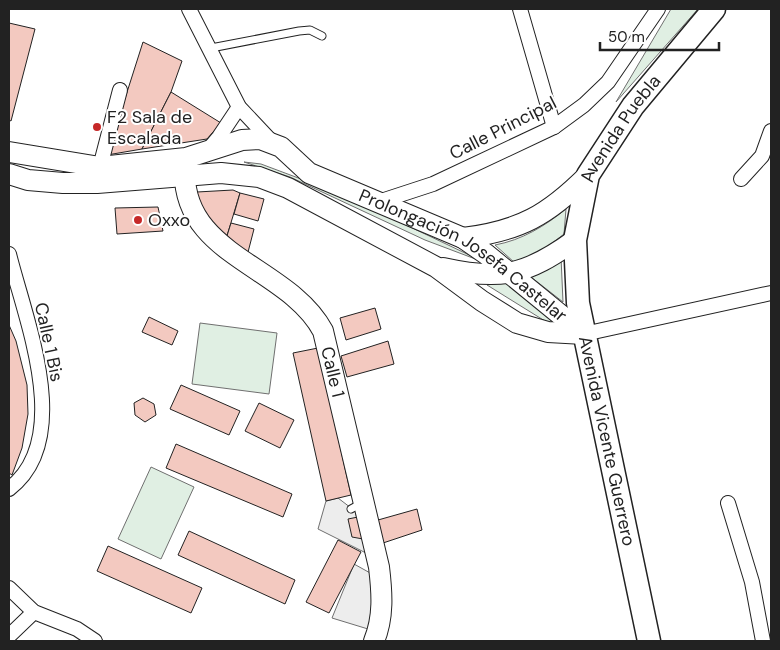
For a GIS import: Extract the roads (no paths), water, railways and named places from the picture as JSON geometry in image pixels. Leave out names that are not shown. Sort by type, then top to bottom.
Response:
[{"type":"main road","name":"Avenida Puebla","points":[[575,240],[588,175],[633,106],[714,9]]},
{"type":"main road","name":"Prolongación Josefa Castelar","points":[[9,174],[28,180],[63,183],[185,168],[206,152],[242,140],[260,139],[272,142],[309,173],[463,238],[512,274],[584,334]]},
{"type":"main road","name":"Prolongación Josefa Castelar","points":[[9,152],[100,167],[185,168],[238,174],[275,182],[436,267],[482,301],[517,322],[548,332],[584,334]]},
{"type":"main road","points":[[275,182],[282,174],[289,155]]},
{"type":"main road","name":"Calle 1","points":[[185,168],[188,205],[197,220],[210,234],[301,302],[315,316],[327,345],[358,505],[382,589],[381,614],[374,641]]},
{"type":"main road","points":[[463,238],[496,234],[522,224],[546,211],[569,194],[588,175]]},
{"type":"main road","points":[[436,267],[473,275],[512,274],[556,254],[575,240]]},
{"type":"main road","name":"Avenida Vicente Guerrero","points":[[575,240],[577,296],[584,334],[650,641]]},
{"type":"street","points":[[189,9],[211,48],[239,106],[272,142]]},
{"type":"street","points":[[520,9],[554,127]]},
{"type":"street","name":"Calle Principal","points":[[378,202],[433,184],[554,127],[584,105],[608,82],[658,9]]},
{"type":"street","points":[[100,167],[120,90]]},
{"type":"street","points":[[206,152],[220,137],[239,106]]},
{"type":"street","points":[[740,179],[762,156],[771,131]]},
{"type":"street","name":"Calle 1 Bis","points":[[9,254],[40,377],[42,425],[27,471],[9,489]]},
{"type":"street","points":[[584,334],[771,293]]},
{"type":"street","points":[[728,503],[752,582],[763,641]]},
{"type":"street","points":[[9,588],[34,612],[77,629],[95,641]]},
{"type":"street","points":[[9,636],[34,612]]},
{"type":"lane","points":[[211,48],[298,31],[310,30],[322,36]]},
{"type":"place","name":"F2 Sala de Escalada","points":[[97,127]]},
{"type":"place","name":"Oxxo","points":[[138,220]]}]
